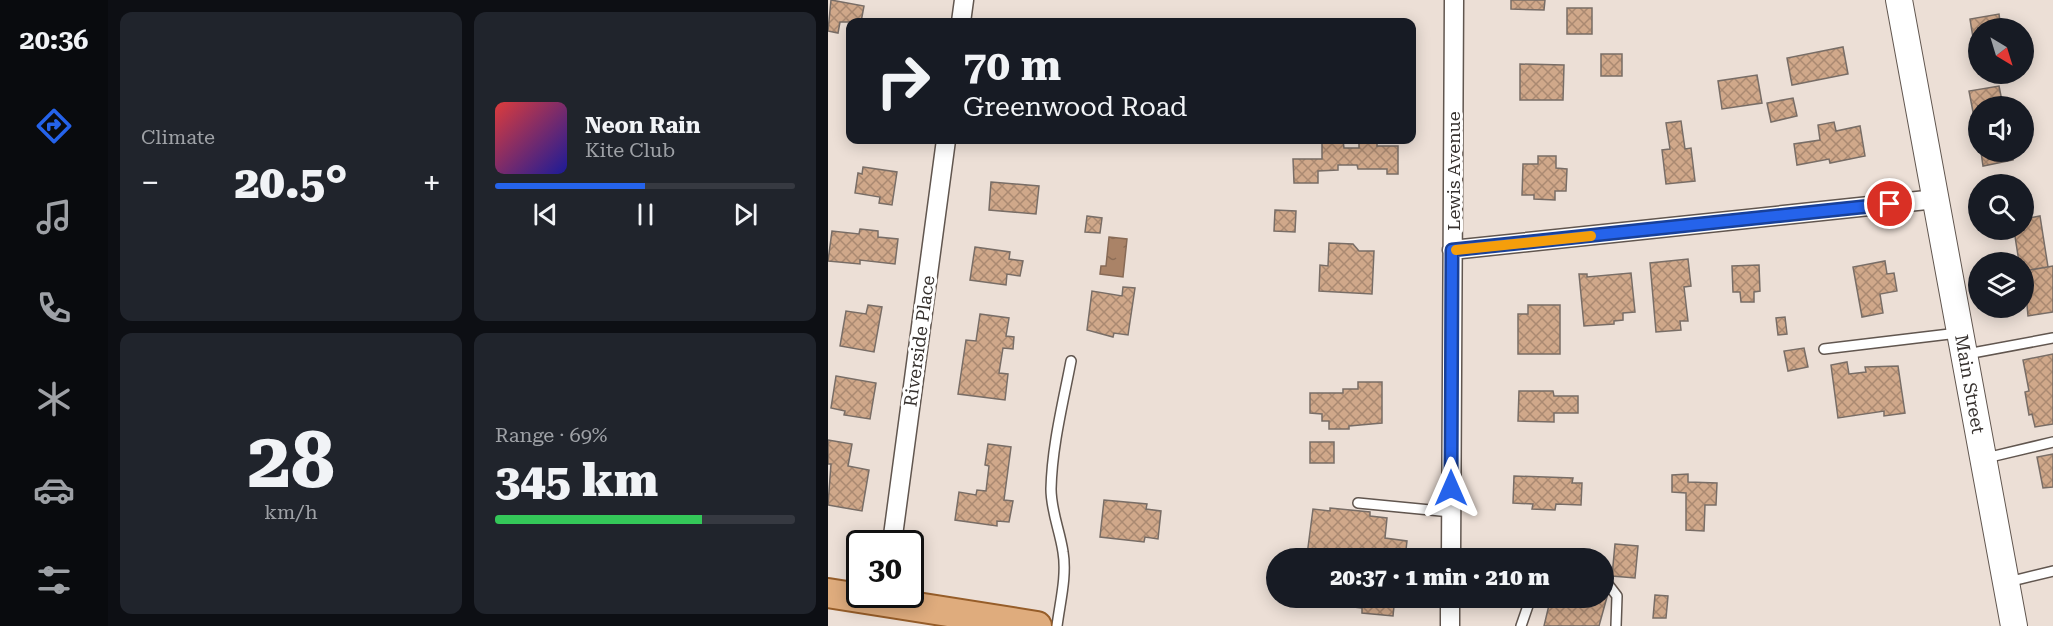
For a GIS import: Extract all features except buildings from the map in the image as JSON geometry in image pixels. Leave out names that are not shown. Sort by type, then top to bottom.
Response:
[{"type":"main road","name":"Main Street","points":[[1899,0],[2014,626]]},
{"type":"main road","points":[[828,593],[846,595]]},
{"type":"main road","points":[[924,605],[1037,626]]},
{"type":"street","points":[[962,18],[964,0]]},
{"type":"street","name":"Lewis Avenue","points":[[1451,548],[1455,0]]},
{"type":"street","name":"Riverside Place","points":[[894,530],[945,144]]},
{"type":"street","points":[[1452,250],[1936,199]]},
{"type":"street","points":[[1450,608],[1450,626]]},
{"type":"lane","points":[[1824,349],[2053,338]]},
{"type":"lane","points":[[1057,626],[1063,585],[1063,553],[1054,520],[1051,490],[1055,446],[1071,361]]},
{"type":"lane","points":[[1983,458],[2053,442]]},
{"type":"lane","points":[[1358,503],[1451,512]]},
{"type":"lane","points":[[2006,582],[2053,571]]},
{"type":"lane","points":[[1614,592],[1617,596],[1616,626]]},
{"type":"lane","points":[[1521,626],[1527,608]]},
{"type":"water","points":[[1109,237],[1127,239],[1123,277],[1100,274],[1101,266],[1106,266]]},
{"type":"slow traffic","points":[[1456,250],[1591,236]]},
{"type":"route","points":[[1451,488],[1452,250],[1890,204]]}]
